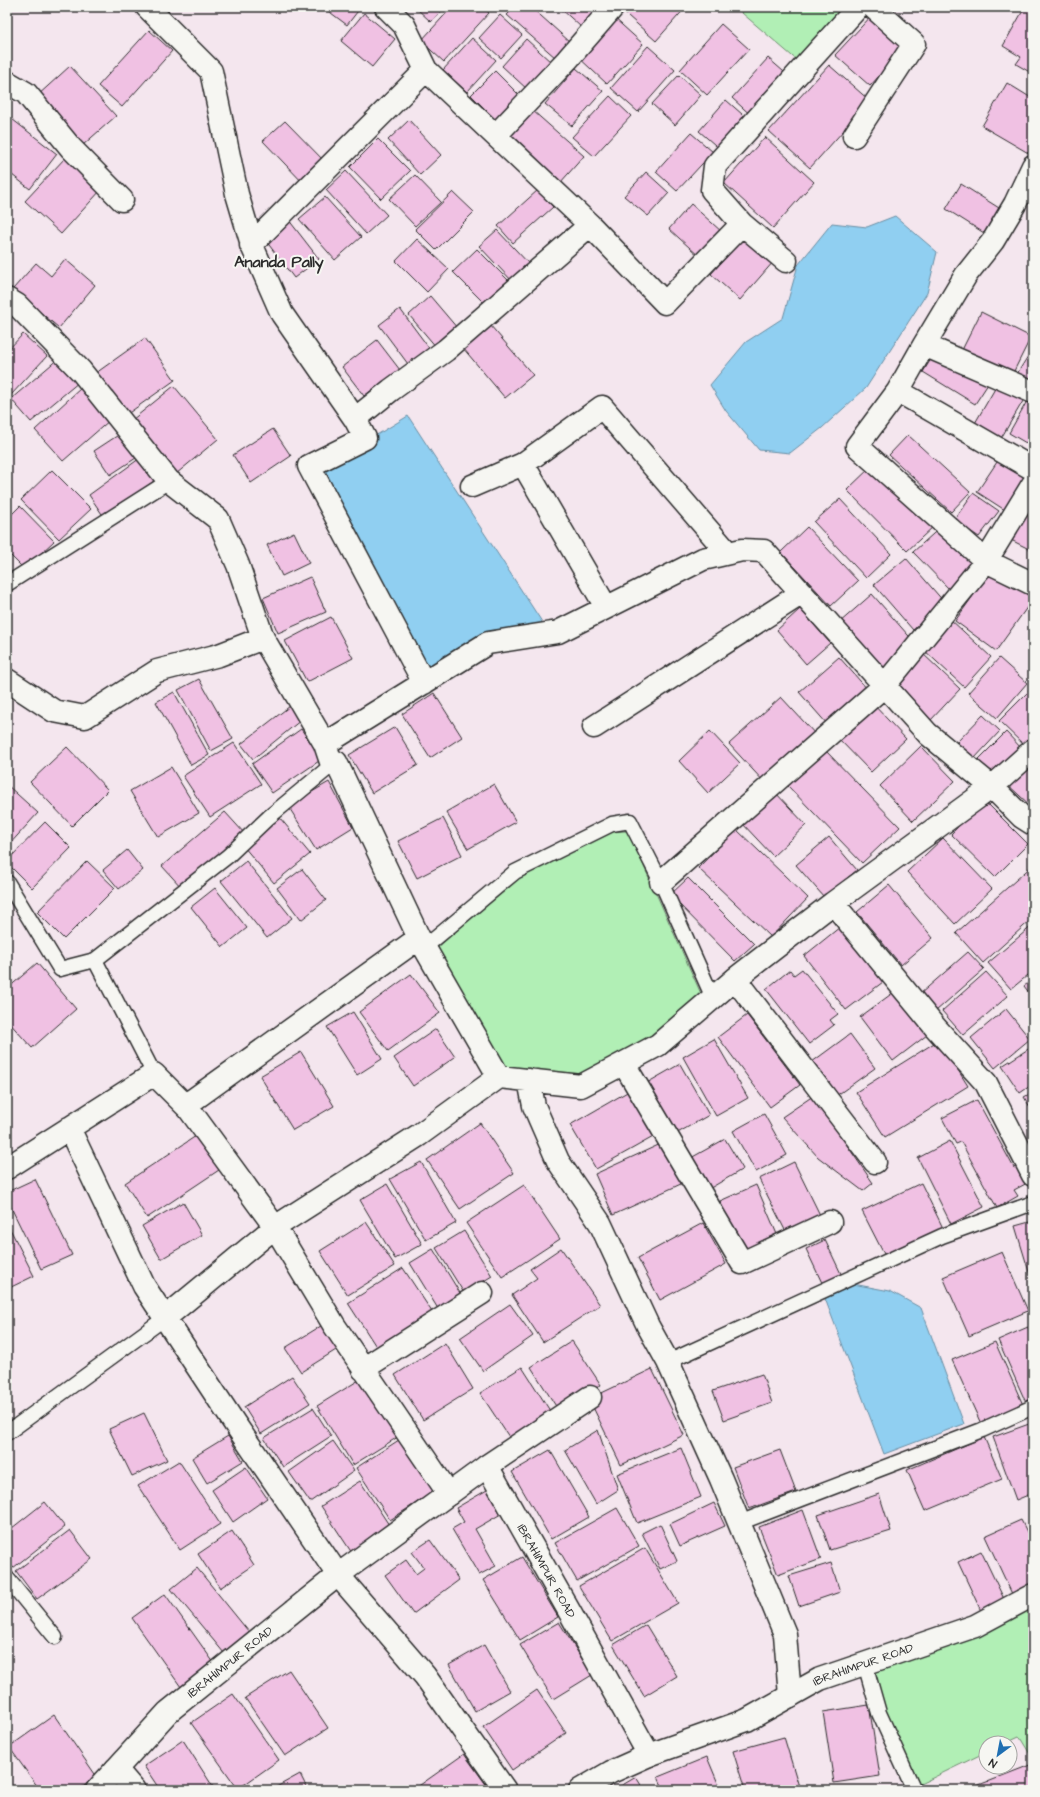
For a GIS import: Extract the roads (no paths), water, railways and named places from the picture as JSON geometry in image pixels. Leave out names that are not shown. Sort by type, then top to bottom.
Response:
[{"type":"street","points":[[147,7],[211,70],[228,156],[251,245],[282,314],[355,419],[365,438],[309,466],[424,683]]},
{"type":"street","points":[[386,7],[404,25],[426,70],[590,225],[665,303],[742,224]]},
{"type":"street","points":[[496,136],[567,60],[612,7]]},
{"type":"street","points":[[786,261],[742,224],[712,190],[715,166],[858,7]]},
{"type":"street","points":[[854,136],[914,44],[873,7]]},
{"type":"street","points":[[251,245],[426,70]]},
{"type":"street","points":[[7,82],[26,93],[71,148],[122,200]]},
{"type":"street","points":[[1033,166],[1015,204],[996,235],[966,275],[898,391],[857,446],[986,560],[1033,584]]},
{"type":"street","points":[[355,419],[391,390],[446,350],[590,225]]},
{"type":"street","points":[[7,299],[17,305],[81,371],[169,481],[218,519],[238,566],[263,638],[325,744],[332,765],[336,762],[422,942],[499,1077]]},
{"type":"street","points":[[924,345],[1033,392]]},
{"type":"street","points":[[898,391],[1033,469]]},
{"type":"street","points":[[472,486],[523,464],[602,407],[728,553]]},
{"type":"street","points":[[523,464],[606,607]]},
{"type":"street","points":[[661,882],[884,686],[986,560],[1033,484]]},
{"type":"street","points":[[325,744],[488,643],[558,632],[703,559],[742,550],[764,552],[928,734],[992,787],[1022,817],[1033,824]]},
{"type":"street","points":[[594,727],[802,593]]},
{"type":"street","points":[[7,680],[54,710],[86,717],[157,671],[219,655],[263,638]]},
{"type":"street","points":[[165,1318],[275,1227],[419,1136],[499,1077],[581,1086],[658,1045],[735,979],[833,903],[992,787],[1033,750]]},
{"type":"street","points":[[833,903],[935,1027],[986,1083],[1033,1175]]},
{"type":"street","points":[[186,1105],[422,942]]},
{"type":"street","points":[[735,979],[875,1162]]},
{"type":"street","points":[[624,1064],[742,1263],[830,1222]]},
{"type":"street","points":[[7,1168],[154,1074],[186,1105],[275,1227],[334,1325],[449,1494]]},
{"type":"street","points":[[529,1080],[534,1106],[558,1161],[600,1223],[648,1326],[668,1362],[721,1479],[785,1634],[790,1696]]},
{"type":"street","points":[[69,1128],[144,1286],[165,1318],[338,1575],[425,1676],[505,1790]]},
{"type":"street","points":[[363,1369],[482,1293]]},
{"type":"street","points":[[486,1466],[590,1397]]},
{"type":"street","name":"IBRAHIMPUR ROAD","points":[[97,1790],[168,1712],[338,1575],[486,1466],[649,1755],[747,1720],[820,1679],[975,1626],[1033,1595]]},
{"type":"street","points":[[580,1790],[611,1772],[649,1755]]},
{"type":"street","points":[[116,1769],[134,1790]]},
{"type":"lane","points":[[7,584],[169,481]]},
{"type":"lane","points":[[7,882],[60,969],[95,960],[228,856],[269,817],[332,765]]},
{"type":"lane","points":[[422,942],[515,872],[612,824],[630,820],[661,882],[713,998]]},
{"type":"lane","points":[[95,960],[154,1074]]},
{"type":"lane","points":[[668,1362],[942,1236],[1033,1203]]},
{"type":"lane","points":[[7,1433],[165,1318]]},
{"type":"lane","points":[[739,1523],[982,1430],[1033,1406]]},
{"type":"lane","points":[[7,1578],[55,1637]]},
{"type":"lane","points":[[865,1664],[879,1712],[914,1790]]},
{"type":"water","points":[[895,216],[937,252],[927,293],[866,388],[822,428],[790,453],[759,450],[726,411],[710,385],[746,342],[783,318],[798,265],[832,223],[867,227]]},
{"type":"water","points":[[408,416],[544,625],[478,636],[427,672],[319,470]]},
{"type":"water","points":[[853,1284],[890,1291],[921,1308],[964,1424],[884,1454],[824,1296]]},
{"type":"district","name":"Ananda Pally","points":[[279,261]]}]
